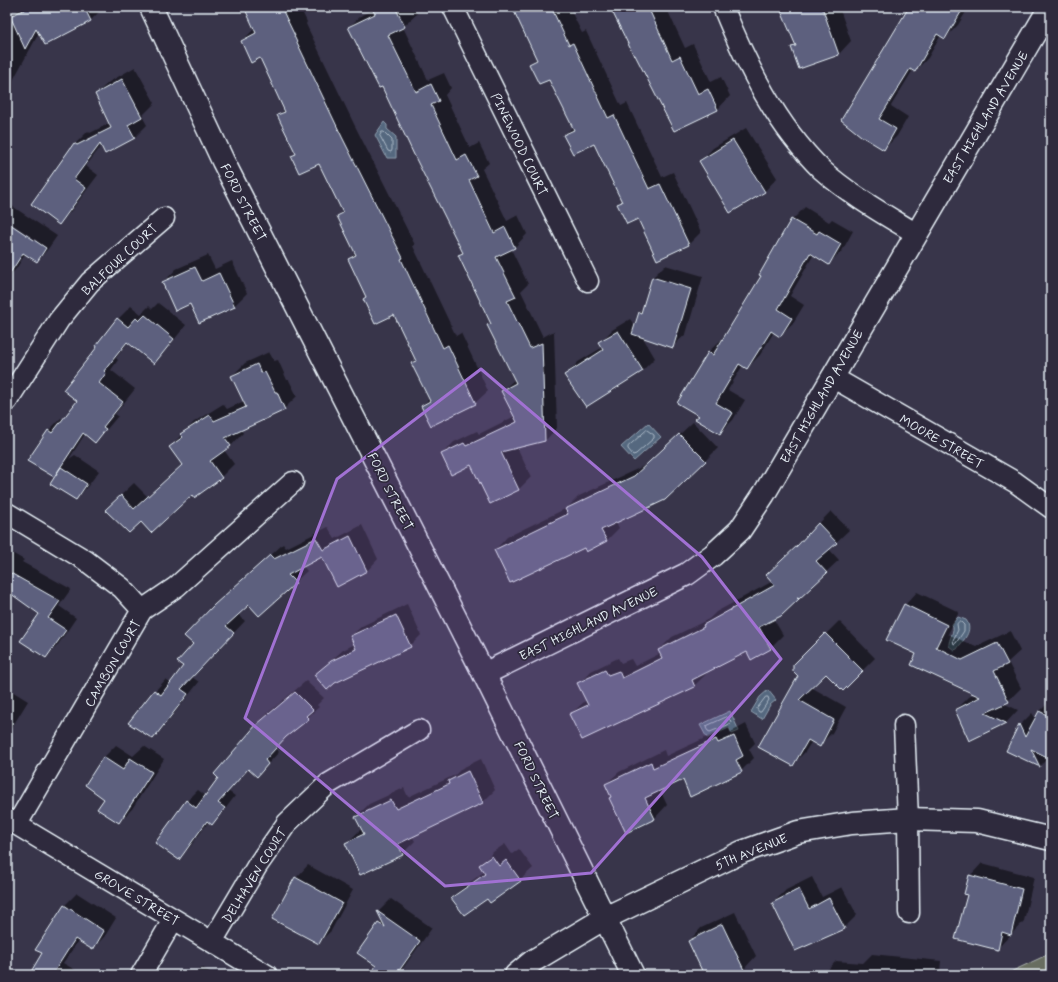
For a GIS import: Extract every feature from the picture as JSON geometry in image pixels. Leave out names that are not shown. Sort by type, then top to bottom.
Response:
[{"type":"main road","name":"FORD STREET","points":[[151,7],[223,161],[484,674],[633,975]]},
{"type":"main road","name":"EAST HIGHLAND AVENUE","points":[[484,674],[687,574],[713,555],[740,530],[760,500],[915,234],[1050,7]]},
{"type":"main road","name":"5TH AVENUE","points":[[605,918],[742,852],[798,832],[852,823],[908,819],[977,822],[1051,838]]},
{"type":"main road","points":[[516,975],[533,961],[605,918]]},
{"type":"street","name":"PINEWOOD COURT","points":[[453,7],[588,281]]},
{"type":"street","points":[[723,7],[737,42],[762,92],[793,138],[823,170],[845,188],[915,234]]},
{"type":"street","name":"BALFOUR COURT","points":[[7,401],[59,320],[90,282],[164,218]]},
{"type":"street","name":"MOORE STREET","points":[[832,377],[1014,482],[1051,508]]},
{"type":"street","name":"CAMBON COURT","points":[[12,822],[142,610],[176,587],[293,482]]},
{"type":"street","points":[[7,513],[85,560],[122,588],[142,610]]},
{"type":"street","points":[[904,726],[908,819],[909,913]]},
{"type":"street","name":"DELHAVEN COURT","points":[[212,942],[257,866],[288,823],[328,784],[419,730]]},
{"type":"street","name":"GROVE STREET","points":[[12,822],[173,920],[267,975]]},
{"type":"street","points":[[141,975],[173,920]]},
{"type":"highlighted area","points":[[481,369],[702,557],[781,659],[591,873],[445,886],[245,718],[337,479]]},
{"type":"green space","points":[[1051,953],[1051,975],[1004,975]]},
{"type":"water","points":[[384,122],[387,125],[387,129],[396,137],[396,158],[387,158],[375,135]]},
{"type":"water","points":[[648,423],[661,437],[634,461],[621,447]]},
{"type":"water","points":[[958,617],[966,620],[969,628],[965,639],[957,649],[954,650],[949,646],[949,643],[953,629],[952,624]]},
{"type":"water","points":[[768,690],[776,700],[770,705],[762,719],[751,712],[760,697]]},
{"type":"water","points":[[730,711],[739,731],[732,734],[729,728],[707,738],[700,725]]},
{"type":"building","points":[[25,7],[84,7],[91,21],[45,45],[36,29],[25,49],[10,16],[26,9]]},
{"type":"building","points":[[244,7],[281,7],[342,137],[403,258],[401,259],[443,348],[448,345],[476,404],[431,426],[421,406],[430,401],[411,363],[416,361],[394,315],[375,324],[363,299],[366,297],[348,259],[356,255],[337,216],[343,213],[319,164],[299,173],[291,156],[296,154],[277,115],[285,112],[260,58],[251,63],[241,41],[256,33]]},
{"type":"building","points":[[371,7],[395,7],[405,27],[388,35],[416,92],[431,84],[439,101],[431,105],[457,160],[466,155],[477,176],[469,180],[494,233],[505,227],[515,248],[496,257],[516,297],[507,301],[530,348],[542,343],[545,441],[501,452],[519,490],[490,504],[471,465],[451,475],[441,454],[464,443],[466,446],[517,422],[501,391],[516,383],[487,325],[491,324],[458,255],[463,253],[382,87],[379,88],[348,27],[375,14]]},
{"type":"building","points":[[512,7],[551,7],[569,45],[573,43],[608,118],[614,115],[649,189],[660,184],[689,245],[657,260],[638,219],[627,224],[617,204],[622,202],[594,144],[573,154],[563,135],[574,130],[549,80],[539,84],[529,64],[537,60]]},
{"type":"building","points":[[610,7],[648,7],[672,60],[680,56],[698,94],[708,89],[718,110],[674,131]]},
{"type":"building","points":[[792,7],[822,7],[839,55],[799,69],[791,47],[796,46],[781,11]]},
{"type":"building","points":[[909,7],[964,7],[945,39],[937,34],[915,72],[910,69],[879,119],[896,129],[884,150],[861,136],[841,120]]},
{"type":"building","points":[[122,79],[142,117],[128,125],[135,138],[105,154],[100,144],[74,179],[86,188],[59,225],[31,204],[74,143],[77,145],[111,128],[95,94]]},
{"type":"building","points":[[733,140],[765,192],[730,213],[699,161]]},
{"type":"building","points":[[791,219],[817,234],[819,231],[841,244],[829,265],[810,253],[778,309],[792,318],[780,337],[771,331],[747,369],[739,364],[716,403],[733,413],[720,434],[695,419],[699,416],[677,403],[708,352],[713,355],[761,276],[759,275]]},
{"type":"building","points":[[7,222],[46,248],[37,262],[23,253],[7,278]]},
{"type":"building","points":[[195,267],[202,281],[219,273],[235,307],[199,323],[190,304],[175,311],[162,282]]},
{"type":"building","points":[[652,277],[691,289],[673,348],[632,334],[639,312],[641,313]]},
{"type":"building","points":[[145,315],[174,339],[154,364],[127,342],[104,371],[106,373],[99,383],[123,402],[103,427],[106,429],[95,443],[83,433],[54,477],[27,461],[48,430],[52,433],[77,401],[63,390],[97,347],[96,345],[117,318],[128,327],[136,318],[139,321]]},
{"type":"building","points":[[618,331],[643,371],[586,407],[564,375],[603,350],[598,342]]},
{"type":"building","points":[[257,364],[261,373],[265,372],[275,392],[277,392],[285,410],[225,438],[231,446],[210,461],[222,478],[194,498],[192,495],[151,533],[141,522],[129,533],[105,510],[121,495],[134,509],[182,465],[169,447],[183,437],[180,434],[210,415],[214,421],[246,407],[231,376]]},
{"type":"building","points":[[679,434],[706,461],[665,500],[601,530],[607,541],[586,552],[584,548],[510,583],[494,550],[568,514],[565,509],[634,476]]},
{"type":"building","points":[[61,467],[87,484],[76,500],[50,484]]},
{"type":"building","points":[[818,523],[837,543],[816,561],[827,573],[781,616],[759,627],[771,649],[751,660],[747,652],[692,680],[695,687],[582,740],[569,714],[588,705],[577,683],[605,670],[608,675],[619,671],[622,678],[662,658],[658,650],[704,627],[703,625],[775,585],[766,575],[798,545]]},
{"type":"building","points":[[350,536],[367,571],[337,587],[322,557],[288,575],[296,583],[259,616],[249,605],[226,626],[234,633],[181,689],[188,694],[153,739],[128,723],[154,690],[161,695],[183,666],[177,662],[193,644],[184,636],[214,605],[270,555],[274,559],[316,538],[323,550]]},
{"type":"building","points":[[7,571],[60,601],[48,618],[66,630],[46,658],[20,641],[39,614],[7,591]]},
{"type":"building","points":[[904,604],[947,625],[936,647],[962,660],[997,643],[1008,664],[994,671],[1009,702],[985,713],[1006,723],[969,741],[955,710],[980,697],[911,665],[916,654],[886,640]]},
{"type":"building","points":[[396,615],[411,647],[335,683],[327,690],[314,675],[331,661],[356,649],[350,636]]},
{"type":"building","points":[[825,633],[863,671],[843,691],[826,674],[799,700],[834,720],[820,747],[808,740],[793,766],[758,747],[798,676],[793,671],[793,665]]},
{"type":"building","points":[[295,692],[313,710],[306,716],[309,719],[286,737],[265,760],[268,764],[257,777],[248,769],[218,803],[225,808],[212,825],[207,821],[179,860],[155,843],[186,800],[196,808],[218,778],[214,774],[256,725]]},
{"type":"building","points":[[1039,711],[1051,717],[1051,759],[1031,749],[1040,767],[1006,751],[1019,724],[1025,737]]},
{"type":"building","points":[[734,736],[743,756],[736,760],[742,772],[690,797],[683,780],[645,798],[655,819],[626,833],[609,798],[611,797],[605,784],[651,762],[653,768],[716,739],[718,743]]},
{"type":"building","points":[[103,757],[123,770],[130,758],[152,772],[119,823],[97,809],[104,799],[85,785]]},
{"type":"building","points":[[468,771],[483,803],[398,844],[403,855],[360,875],[345,843],[364,834],[355,817],[391,800],[396,809],[449,784],[448,781]]},
{"type":"building","points":[[492,856],[499,866],[506,860],[521,881],[490,903],[487,899],[464,915],[451,898],[485,874],[479,865]]},
{"type":"building","points":[[969,875],[1022,889],[1011,935],[1002,932],[998,950],[955,939],[967,895],[964,894]]},
{"type":"building","points":[[295,877],[342,903],[319,944],[272,919]]},
{"type":"building","points":[[799,889],[809,909],[829,898],[845,929],[795,951],[772,903]]},
{"type":"building","points":[[64,905],[104,931],[93,950],[75,939],[52,975],[29,975],[42,953],[35,950]]},
{"type":"building","points":[[377,911],[420,941],[396,975],[369,975],[376,966],[357,953],[378,923],[385,927]]},
{"type":"building","points":[[722,924],[744,970],[733,975],[704,975],[688,941]]}]
